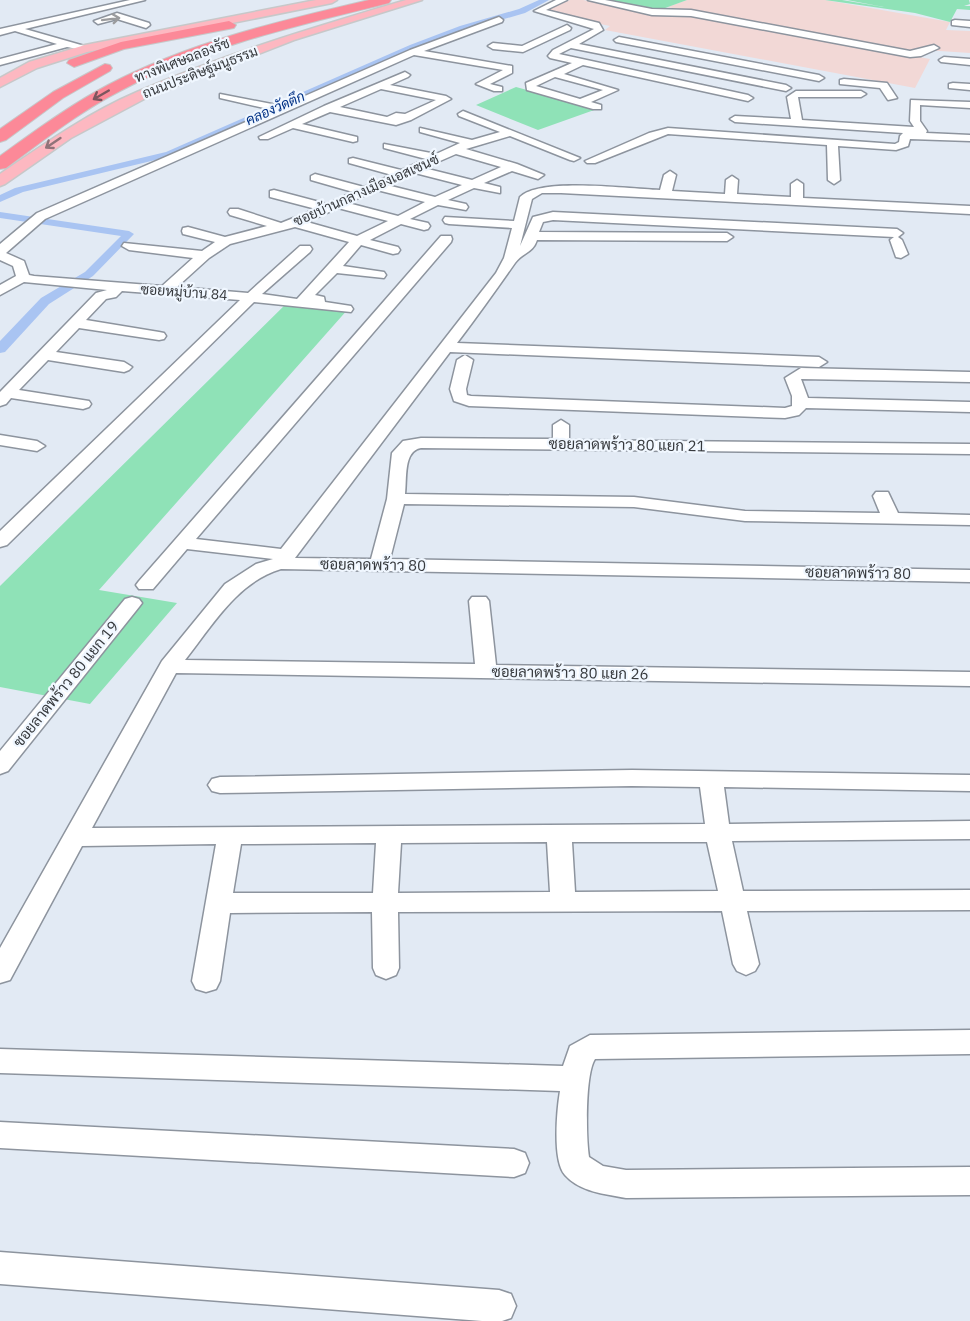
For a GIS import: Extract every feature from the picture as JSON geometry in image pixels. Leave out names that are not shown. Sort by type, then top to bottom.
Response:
[{"type":"highway","name":"ทางพิเศษฉลองรัช","points":[[0,137],[58,95],[108,66],[173,42],[229,25],[351,0]]},
{"type":"highway","name":"ทางพิเศษฉลองรัช","points":[[0,164],[84,105],[115,87],[155,69],[254,34],[381,1]]},
{"type":"highway","points":[[141,95],[194,69],[381,1]]},
{"type":"highway","points":[[51,75],[85,58],[121,46],[229,25]]},
{"type":"main road","points":[[0,82],[33,66],[85,49],[332,0]]},
{"type":"main road","name":"ถนนประดิษฐ์มนูธรรม","points":[[0,181],[66,135],[141,95],[290,38],[417,0]]},
{"type":"street","points":[[64,7],[97,0]]},
{"type":"street","points":[[0,32],[141,0]]},
{"type":"street","points":[[563,0],[538,11],[599,27],[593,33],[556,52],[553,56],[748,98]]},
{"type":"street","points":[[592,0],[652,12],[700,15],[910,54],[918,54],[934,48]]},
{"type":"street","points":[[82,24],[117,16],[146,25],[125,29]]},
{"type":"street","points":[[0,291],[23,277],[19,264],[0,253],[36,220],[277,108],[303,101],[413,52],[500,20]]},
{"type":"street","points":[[955,23],[970,24]]},
{"type":"street","points":[[0,24],[85,49]]},
{"type":"street","points":[[548,25],[593,33]]},
{"type":"street","points":[[493,46],[520,50],[567,28]]},
{"type":"street","points":[[35,35],[59,29]]},
{"type":"street","points":[[526,36],[545,39]]},
{"type":"street","points":[[0,62],[93,37]]},
{"type":"street","points":[[23,44],[46,38]]},
{"type":"street","points":[[615,40],[651,44],[689,54],[782,68],[819,78]]},
{"type":"street","points":[[606,52],[629,42]]},
{"type":"street","points":[[570,45],[786,88]]},
{"type":"street","points":[[626,80],[699,48]]},
{"type":"street","points":[[413,52],[508,68],[509,71],[481,84],[498,89]]},
{"type":"street","points":[[595,66],[620,55]]},
{"type":"street","points":[[444,68],[458,59]]},
{"type":"street","points":[[670,89],[737,60]]},
{"type":"street","points":[[958,66],[970,62]]},
{"type":"street","points":[[580,63],[530,85],[531,88],[597,106]]},
{"type":"street","points":[[944,65],[958,66],[970,71]]},
{"type":"street","points":[[717,99],[782,68]]},
{"type":"street","points":[[554,74],[613,90],[581,102]]},
{"type":"street","points":[[264,137],[405,75]]},
{"type":"street","points":[[814,93],[824,84],[834,82],[884,85],[892,98]]},
{"type":"street","points":[[338,146],[446,99],[380,86]]},
{"type":"street","points":[[970,87],[952,90],[970,97]]},
{"type":"street","points":[[797,124],[792,97],[799,93],[861,94]]},
{"type":"street","points":[[224,96],[277,108]]},
{"type":"street","points":[[303,101],[397,119]]},
{"type":"street","points":[[922,132],[915,121],[915,102],[970,105]]},
{"type":"street","points":[[463,114],[574,158]]},
{"type":"street","points":[[735,119],[904,133],[970,135]]},
{"type":"street","points":[[773,138],[779,123]]},
{"type":"street","points":[[292,125],[364,135]]},
{"type":"street","points":[[424,130],[465,146],[490,159],[538,175]]},
{"type":"street","points":[[591,161],[668,131],[896,147],[904,144],[904,133]]},
{"type":"street","name":"ซอยบ้านกลางเมืองเอสเซนซ์","points":[[166,290],[204,255],[225,241],[289,225],[436,158],[465,146],[510,133]]},
{"type":"street","points":[[904,133],[970,135]]},
{"type":"street","points":[[831,143],[834,180]]},
{"type":"street","points":[[388,146],[436,158]]},
{"type":"street","points":[[353,161],[496,190]]},
{"type":"street","points":[[334,269],[357,241],[436,201],[513,166]]},
{"type":"street","points":[[665,195],[670,175]]},
{"type":"street","points":[[315,178],[462,207]]},
{"type":"street","points":[[730,199],[732,180]]},
{"type":"street","points":[[797,184],[797,202]]},
{"type":"street","points":[[183,543],[284,559],[502,274],[511,258],[526,196],[532,192],[603,186],[665,195],[970,210]]},
{"type":"street","points":[[861,188],[865,204]]},
{"type":"street","points":[[927,191],[934,208]]},
{"type":"street","points":[[274,194],[424,226]]},
{"type":"street","points":[[234,212],[393,250]]},
{"type":"street","points":[[511,258],[528,247],[537,220],[543,218],[591,216],[896,232]]},
{"type":"street","points":[[591,216],[594,236]]},
{"type":"street","points":[[449,220],[520,225]]},
{"type":"street","points":[[188,231],[225,241]]},
{"type":"street","points":[[533,236],[896,232]]},
{"type":"street","points":[[896,232],[901,254]]},
{"type":"street","points":[[146,585],[446,239]]},
{"type":"street","points":[[129,246],[204,255]]},
{"type":"street","points":[[0,541],[251,297],[305,249]]},
{"type":"street","points":[[334,269],[379,275]]},
{"type":"street","name":"ซอยหมู่บ้าน 84","points":[[23,277],[103,290],[166,290],[348,306],[304,298],[334,269]]},
{"type":"street","points":[[4,397],[76,323],[103,290],[199,304]]},
{"type":"street","points":[[76,323],[159,336]]},
{"type":"street","points":[[445,347],[970,367]]},
{"type":"street","points":[[46,355],[124,367]]},
{"type":"street","points":[[465,360],[458,389],[460,398],[469,401],[785,413],[795,412],[801,403]]},
{"type":"street","points":[[821,372],[827,404]]},
{"type":"street","points":[[801,403],[793,378],[801,373],[853,372],[970,377]]},
{"type":"street","points":[[853,372],[862,405]]},
{"type":"street","points":[[887,374],[898,405]]},
{"type":"street","points":[[923,376],[934,406]]},
{"type":"street","points":[[4,397],[83,404]]},
{"type":"street","points":[[801,403],[970,407]]},
{"type":"street","points":[[561,425],[561,444]]},
{"type":"street","points":[[0,440],[37,446]]},
{"type":"street","name":"ซอยลาดพร้าว 80 แยก 21","points":[[379,565],[396,500],[401,453],[409,445],[433,443],[970,449]]},
{"type":"street","points":[[882,496],[891,519]]},
{"type":"street","points":[[396,500],[634,502],[745,516],[970,520]]},
{"type":"street","name":"ซอยลาดพร้าว 80","points":[[0,972],[170,666],[232,588],[263,568],[284,559],[379,565],[970,576]]},
{"type":"street","points":[[479,601],[486,671]]},
{"type":"street","name":"ซอยลาดพร้าว 80 แยก 19","points":[[0,766],[132,603]]},
{"type":"street","name":"ซอยลาดพร้าว 80 แยก 26","points":[[170,666],[970,679]]},
{"type":"street","points":[[711,778],[718,834],[746,964]]},
{"type":"street","points":[[220,785],[711,778],[970,783]]},
{"type":"street","points":[[75,837],[718,834],[970,830]]},
{"type":"street","points":[[559,833],[563,902]]},
{"type":"street","points":[[206,981],[230,835]]},
{"type":"street","points":[[386,968],[385,904],[389,835]]},
{"type":"street","points":[[219,903],[970,900]]},
{"type":"street","points":[[970,1042],[590,1047],[580,1054],[575,1079],[572,1144],[575,1165],[597,1179],[626,1184],[970,1181]]},
{"type":"street","points":[[0,1061],[575,1079]]},
{"type":"street","points":[[0,1135],[514,1163]]},
{"type":"street","points":[[0,1268],[498,1306]]},
{"type":"shaded area","points":[[570,0],[583,0],[657,14],[684,13],[930,59],[915,88],[605,30],[610,26],[541,12]]},
{"type":"shaded area","points":[[687,0],[825,0],[950,22],[946,30],[970,31],[970,53],[925,50],[906,52],[667,7]]},
{"type":"green space","points":[[600,0],[687,0],[657,11]]},
{"type":"green space","points":[[825,0],[842,0],[884,7],[847,0],[969,0],[970,4],[964,6],[970,6],[970,10],[957,9],[950,22],[915,13]]},
{"type":"green space","points":[[516,87],[597,109],[538,130],[476,105]]},
{"type":"green space","points":[[290,300],[349,308],[99,590],[177,603],[90,704],[0,687],[0,586]]},
{"type":"waterway","name":"คลองวัดตึก","points":[[0,199],[19,190],[169,154],[413,47],[463,28],[522,11],[545,0]]},
{"type":"waterway","name":"คลองวัดตึก","points":[[0,215],[129,234],[89,274],[45,301],[0,349]]}]
